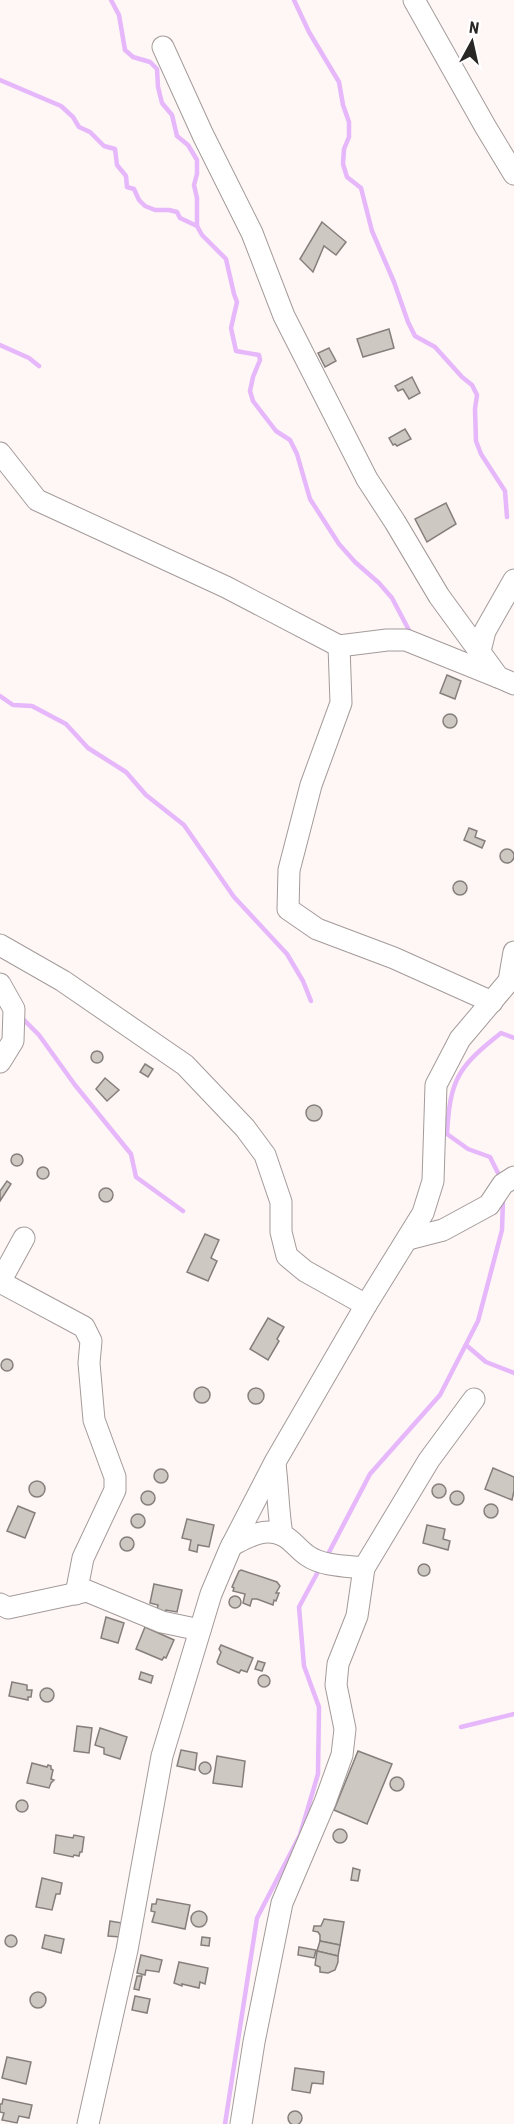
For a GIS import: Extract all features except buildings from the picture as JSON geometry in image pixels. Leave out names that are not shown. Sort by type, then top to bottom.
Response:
[{"type":"street","points":[[414,0],[514,174]]},
{"type":"street","points":[[164,47],[252,233],[284,316],[367,479],[439,596],[480,651],[506,680]]},
{"type":"street","points":[[0,453],[37,500],[226,587],[339,646],[406,640],[506,680]]},
{"type":"street","points":[[480,651],[485,630],[514,580]]},
{"type":"street","points":[[339,646],[341,703],[311,785],[297,838],[289,870],[288,909],[317,929],[394,958],[492,1002]]},
{"type":"street","points":[[0,945],[63,981],[185,1065],[246,1128],[265,1155],[281,1202],[281,1232],[287,1256],[305,1272],[366,1305]]},
{"type":"street","points":[[88,2124],[127,1950],[162,1756],[211,1594],[232,1545],[275,1462],[366,1305],[423,1213],[433,1181],[436,1085],[460,1039],[509,981],[514,952]]},
{"type":"street","points":[[0,984],[14,1009],[13,1041],[0,1062]]},
{"type":"street","points":[[408,1239],[442,1230],[489,1205],[503,1184],[514,1177]]},
{"type":"street","points":[[24,1238],[0,1282],[84,1327],[91,1341],[89,1363],[94,1420],[115,1477],[115,1490],[83,1558],[76,1594]]},
{"type":"street","points":[[241,2124],[254,2042],[282,1903],[325,1802],[342,1755],[345,1729],[336,1685],[338,1664],[357,1616],[364,1568],[429,1460],[474,1399]]},
{"type":"street","points":[[275,1462],[282,1535]]},
{"type":"street","points":[[232,1545],[256,1532],[282,1535],[308,1557],[324,1562],[364,1568]]},
{"type":"street","points":[[3,1607],[87,1591],[162,1622],[200,1630]]},
{"type":"waterway","points":[[111,0],[119,15],[125,50],[133,57],[150,62],[157,69],[162,103],[172,115],[177,136],[188,145],[197,160],[194,185],[197,198],[197,226]]},
{"type":"waterway","points":[[294,0],[309,32],[339,82],[349,122],[349,137],[344,149],[343,164],[347,177],[361,188],[372,231],[408,322],[415,336],[435,347],[472,385],[477,395],[476,441],[481,454],[505,491],[507,517]]},
{"type":"waterway","points":[[0,80],[61,106],[73,117],[79,127],[90,132],[104,146],[115,149],[117,165],[126,176],[127,187],[134,189],[145,206],[155,210],[177,212],[180,218],[197,226],[202,235],[226,259],[237,302],[231,328],[236,351],[259,355],[260,360],[250,391],[253,401],[276,431],[290,440],[297,454],[310,499],[339,544],[392,598],[411,634]]},
{"type":"waterway","points":[[0,345],[29,358],[39,366]]},
{"type":"waterway","points":[[0,696],[13,705],[32,706],[66,724],[88,748],[126,772],[146,795],[184,825],[234,897],[287,954],[303,981],[311,1001]]},
{"type":"waterway","points":[[21,1017],[39,1035],[75,1085],[131,1154],[136,1177],[183,1211]]},
{"type":"waterway","points":[[501,1179],[490,1157],[468,1149],[447,1134],[448,1115],[454,1087],[466,1065],[501,1033],[514,1038]]},
{"type":"waterway","points":[[326,1558],[370,1474],[440,1395],[478,1321],[502,1230],[503,1199]]},
{"type":"waterway","points":[[466,1345],[486,1362],[514,1373]]},
{"type":"waterway","points":[[225,2124],[257,1918],[300,1835],[318,1774],[319,1707],[304,1666],[299,1607],[320,1568]]},
{"type":"waterway","points":[[461,1727],[514,1714]]}]
